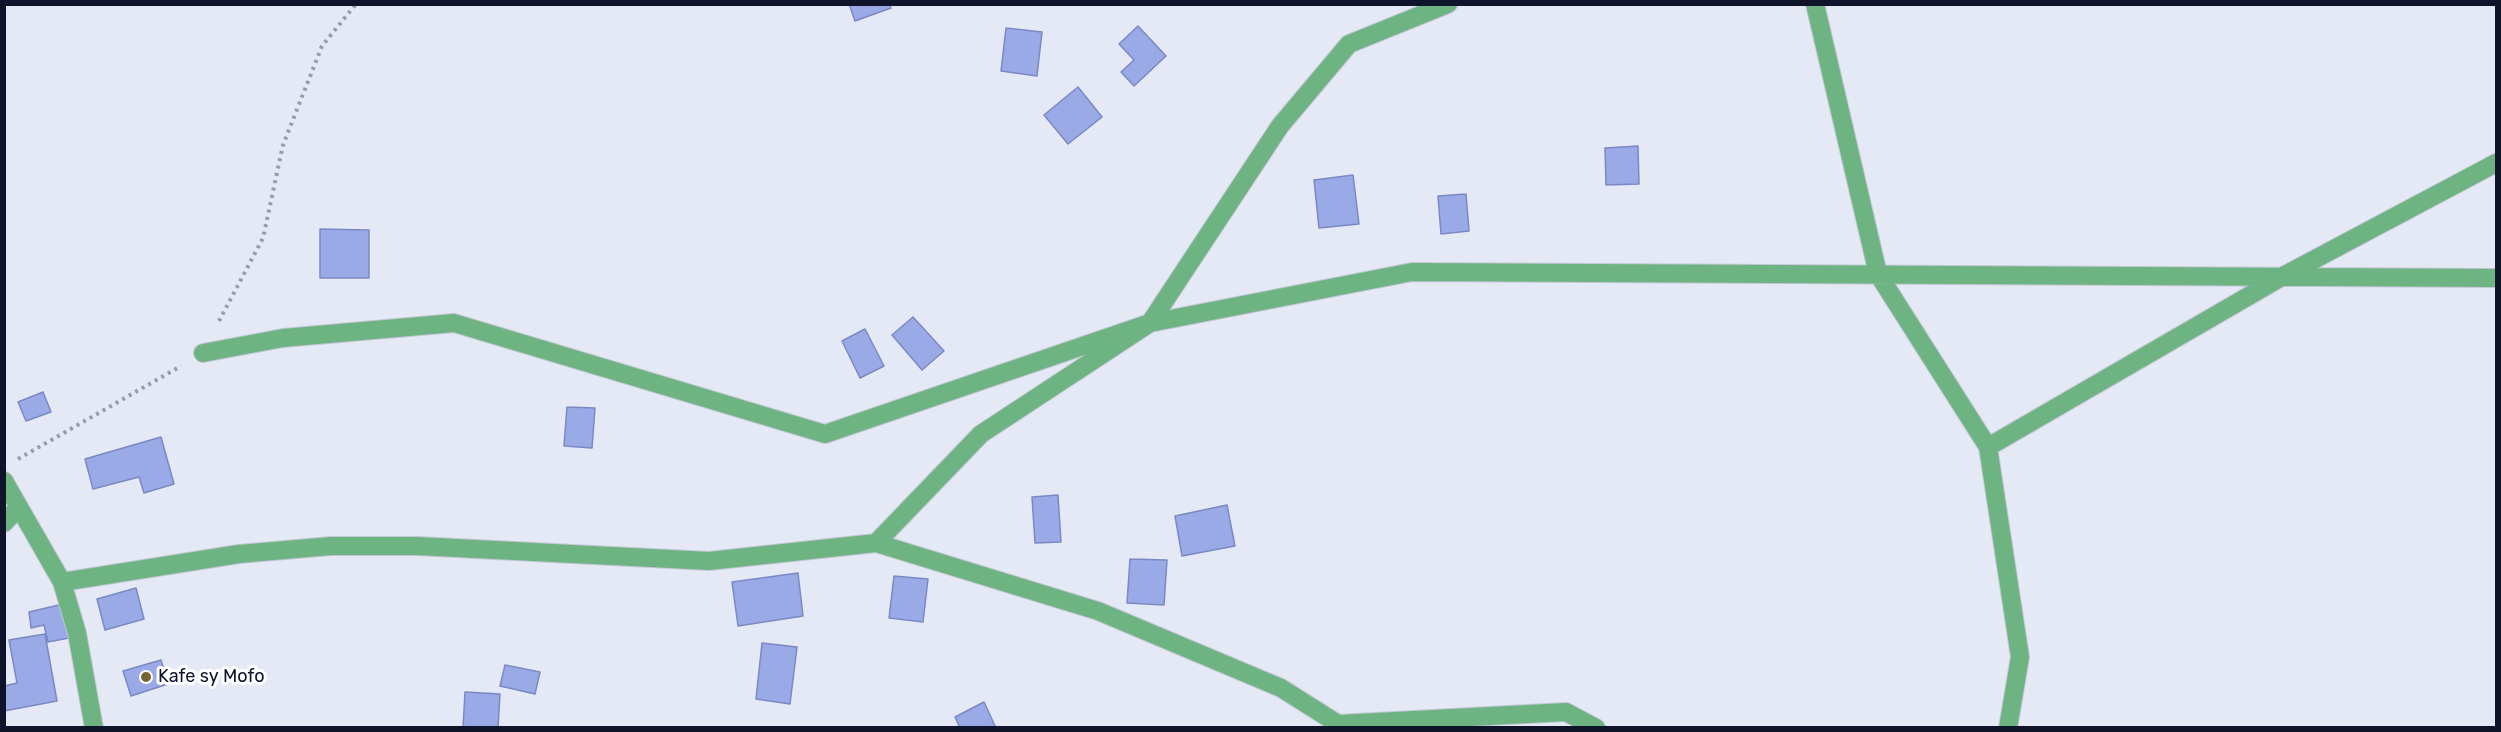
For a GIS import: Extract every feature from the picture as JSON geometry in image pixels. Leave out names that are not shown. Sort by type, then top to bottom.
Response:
[{"type":"street","points":[[876,543],[981,434],[1150,323],[1280,126],[1349,44],[1448,4]]},
{"type":"street","points":[[1815,4],[1878,274],[1988,447],[2020,657],[2008,728]]},
{"type":"street","points":[[1988,447],[2285,275],[2496,163]]},
{"type":"street","points":[[203,353],[282,338],[454,323],[825,434],[1150,323],[1412,272],[2285,275],[2496,278]]},
{"type":"street","points":[[4,481],[62,582],[77,633],[94,728]]},
{"type":"street","points":[[4,523],[18,507]]},
{"type":"street","points":[[62,582],[239,554],[331,546],[417,546],[709,561],[876,543],[1098,611],[1281,688],[1338,724],[1566,712],[1596,728]]},
{"type":"path","points":[[14,462],[203,353],[263,238],[283,145],[322,46],[356,4]]},
{"type":"building","points":[[849,4],[889,4],[891,8],[855,21]]},
{"type":"building","points":[[1138,26],[1166,56],[1134,86],[1121,72],[1134,60],[1119,44]]},
{"type":"building","points":[[1006,28],[1042,32],[1037,76],[1001,71]]},
{"type":"building","points":[[1078,87],[1102,117],[1068,144],[1044,115]]},
{"type":"building","points":[[1638,146],[1639,184],[1606,185],[1605,148]]},
{"type":"building","points":[[1353,175],[1359,224],[1319,228],[1314,180]]},
{"type":"building","points":[[1466,194],[1469,231],[1441,234],[1438,196]]},
{"type":"building","points":[[320,229],[369,230],[369,278],[320,278]]},
{"type":"building","points":[[913,317],[944,351],[922,370],[892,335]]},
{"type":"building","points":[[865,329],[884,366],[860,378],[842,341]]},
{"type":"building","points":[[43,392],[51,412],[26,421],[18,402]]},
{"type":"building","points":[[567,407],[595,408],[592,448],[564,446]]},
{"type":"building","points":[[161,437],[174,484],[144,493],[139,477],[93,489],[85,459]]},
{"type":"building","points":[[1058,495],[1061,542],[1035,543],[1032,497]]},
{"type":"building","points":[[1227,505],[1235,546],[1182,556],[1175,516]]},
{"type":"building","points":[[1130,559],[1167,560],[1164,605],[1127,603]]},
{"type":"building","points":[[798,573],[803,616],[738,626],[732,582]]},
{"type":"building","points":[[894,576],[928,579],[923,622],[889,618]]},
{"type":"building","points":[[136,588],[144,619],[105,630],[97,599]]},
{"type":"building","points":[[63,604],[69,638],[48,642],[44,625],[31,628],[29,612]]},
{"type":"building","points":[[45,634],[57,701],[4,711],[4,686],[17,683],[9,640]]},
{"type":"building","points":[[762,643],[797,647],[790,704],[756,699]]},
{"type":"building","name":"Kafe sy Mofo","points":[[161,660],[168,684],[131,696],[123,671]]},
{"type":"building","points":[[505,665],[540,672],[535,694],[500,686]]},
{"type":"building","points":[[465,692],[500,694],[498,728],[463,728]]},
{"type":"building","points":[[984,702],[996,728],[960,728],[955,717]]},
{"type":"place","name":"Kafe sy Mofo","points":[[146,677]]}]
